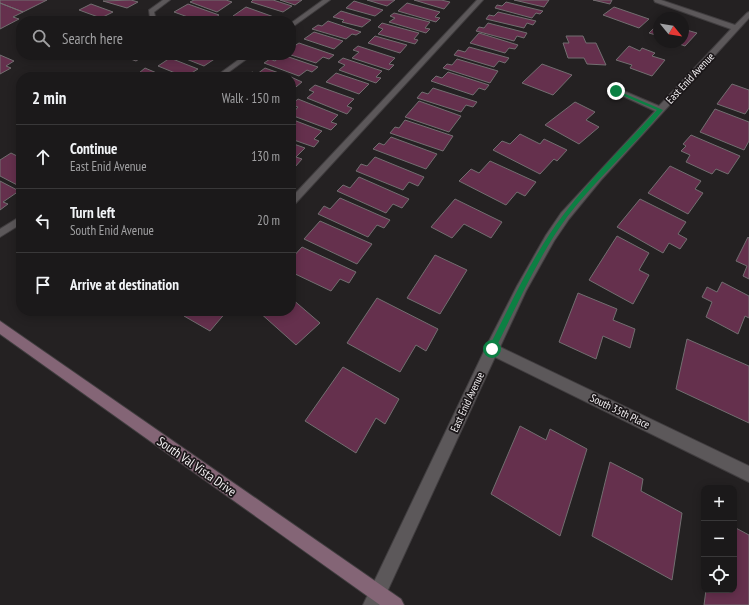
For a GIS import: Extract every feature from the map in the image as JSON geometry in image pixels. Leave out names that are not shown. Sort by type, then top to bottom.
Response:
[{"type":"main road","name":"South Val Vista Drive","points":[[0,327],[374,599],[395,605]]},
{"type":"street","points":[[657,1],[736,28]]},
{"type":"street","name":"East Enid Avenue","points":[[374,599],[492,349],[535,262],[565,216],[749,14]]},
{"type":"street","points":[[616,91],[660,110]]},
{"type":"street","name":"South 35th Place","points":[[492,349],[749,474]]},
{"type":"lane","points":[[152,16],[151,12],[167,0]]},
{"type":"lane","points":[[296,22],[327,0]]},
{"type":"lane","points":[[296,198],[480,0]]},
{"type":"lane","points":[[225,72],[242,60]]},
{"type":"lane","points":[[0,234],[16,223]]},
{"type":"building","points":[[0,0],[47,0],[23,12],[0,3]]},
{"type":"building","points":[[131,0],[138,2],[127,8],[103,1]]},
{"type":"building","points":[[194,0],[226,0],[232,2],[217,12],[190,2]]},
{"type":"building","points":[[253,0],[273,0],[292,6],[283,12],[251,2]]},
{"type":"building","points":[[280,0],[302,0],[295,5]]},
{"type":"building","points":[[367,0],[395,0],[387,6]]},
{"type":"building","points":[[414,0],[441,0],[450,2],[444,9]]},
{"type":"building","points":[[514,0],[549,0],[544,7]]},
{"type":"building","points":[[593,0],[612,0],[610,4]]},
{"type":"building","points":[[354,1],[383,10],[375,16],[346,8]]},
{"type":"building","points":[[506,2],[543,11],[540,14],[536,13],[532,18],[495,8],[497,5],[502,6]]},
{"type":"building","points":[[0,3],[23,12],[13,17],[16,18],[16,21],[0,29]]},
{"type":"building","points":[[407,3],[440,12],[435,17],[440,18],[436,22],[398,11]]},
{"type":"building","points":[[91,4],[113,12],[105,16],[96,16],[79,10]]},
{"type":"building","points":[[188,4],[219,15],[185,16],[174,12]]},
{"type":"building","points":[[246,7],[271,16],[233,16]]},
{"type":"building","points":[[614,7],[649,19],[639,28],[603,15]]},
{"type":"building","points":[[341,11],[371,20],[362,27],[342,22],[344,20],[333,17]]},
{"type":"building","points":[[498,12],[536,21],[533,25],[527,23],[524,28],[486,19],[489,15],[494,16]]},
{"type":"building","points":[[394,13],[430,22],[425,28],[430,29],[426,33],[389,22],[395,18],[390,16]]},
{"type":"building","points":[[328,21],[361,32],[356,35],[352,34],[346,39],[312,29],[318,25],[322,26]]},
{"type":"building","points":[[382,23],[419,33],[414,39],[418,40],[415,44],[378,34],[383,29],[378,27]]},
{"type":"building","points":[[488,23],[527,33],[524,38],[517,36],[514,41],[476,31],[479,27],[484,28]]},
{"type":"building","points":[[653,29],[653,34],[649,33]]},
{"type":"building","points":[[689,31],[697,33],[689,42]]},
{"type":"building","points":[[314,32],[343,41],[334,49],[304,39]]},
{"type":"building","points":[[479,33],[518,45],[515,49],[509,48],[505,53],[470,43]]},
{"type":"building","points":[[375,36],[407,45],[400,53],[368,43]]},
{"type":"building","points":[[566,36],[583,36],[586,43],[596,43],[606,65],[587,64],[584,58],[568,58],[563,43],[569,43]]},
{"type":"building","points":[[299,43],[334,55],[329,59],[323,57],[316,63],[296,57],[296,45]]},
{"type":"building","points":[[358,46],[395,58],[389,64],[394,65],[389,70],[352,58],[359,52],[353,50]]},
{"type":"building","points":[[629,46],[640,51],[642,48],[655,53],[652,56],[665,60],[652,76],[630,68],[632,65],[616,60]]},
{"type":"building","points":[[469,47],[509,58],[505,63],[499,61],[494,67],[454,55],[458,50],[465,52]]},
{"type":"building","points":[[0,55],[14,61],[6,66],[11,68],[0,74]]},
{"type":"building","points":[[343,58],[382,71],[376,77],[381,78],[376,83],[339,70],[345,65],[338,62]]},
{"type":"building","points":[[296,59],[318,67],[312,72],[307,70],[299,76],[296,75],[296,72],[288,72],[264,63],[268,60]]},
{"type":"building","points":[[457,59],[498,71],[490,83],[443,68],[447,64],[452,65]]},
{"type":"building","points":[[167,60],[175,60],[198,69],[193,72],[173,72],[158,66]]},
{"type":"building","points":[[189,60],[213,60],[204,66]]},
{"type":"building","points":[[542,64],[572,75],[553,95],[522,83]]},
{"type":"building","points":[[145,68],[154,72],[140,72]]},
{"type":"building","points":[[265,68],[276,72],[260,72]]},
{"type":"building","points":[[448,72],[489,85],[485,90],[479,88],[473,95],[431,81],[436,76],[442,78]]},
{"type":"building","points":[[336,73],[369,84],[359,94],[326,82]]},
{"type":"building","points":[[296,79],[302,82],[296,87]]},
{"type":"building","points":[[732,84],[749,90],[749,108],[745,114],[717,104]]},
{"type":"building","points":[[315,85],[354,99],[347,106],[352,108],[347,114],[307,98],[314,92],[309,90]]},
{"type":"building","points":[[433,88],[477,102],[473,107],[466,105],[461,112],[417,98],[422,92],[428,94]]},
{"type":"building","points":[[298,99],[338,115],[331,122],[337,124],[331,130],[296,117],[296,109],[298,107],[296,106],[296,101]]},
{"type":"building","points":[[419,101],[461,116],[449,132],[405,117]]},
{"type":"building","points":[[575,102],[595,112],[586,120],[599,127],[579,144],[545,125]]},
{"type":"building","points":[[715,109],[749,122],[749,141],[744,150],[700,132]]},
{"type":"building","points":[[405,120],[453,136],[443,151],[390,133],[395,127],[399,128]]},
{"type":"building","points":[[296,121],[322,131],[314,139],[319,141],[314,147],[296,141]]},
{"type":"building","points":[[520,134],[540,144],[544,139],[567,150],[557,161],[554,159],[540,174],[493,150],[502,141],[510,144]]},
{"type":"building","points":[[691,135],[740,156],[728,174],[716,169],[712,174],[686,162],[690,155],[681,151],[686,146],[683,144]]},
{"type":"building","points":[[391,137],[437,154],[426,169],[373,149],[379,143],[384,145]]},
{"type":"building","points":[[296,145],[305,148],[296,157]]},
{"type":"building","points":[[11,153],[16,156],[16,184],[0,176],[0,160]]},
{"type":"building","points":[[296,157],[302,159],[296,166]]},
{"type":"building","points":[[375,157],[424,177],[418,186],[409,182],[403,190],[356,171],[361,164],[367,166]]},
{"type":"building","points":[[490,161],[536,182],[525,196],[517,192],[506,205],[459,181],[471,169],[479,173]]},
{"type":"building","points":[[670,166],[701,181],[695,189],[703,193],[688,214],[648,193]]},
{"type":"building","points":[[359,177],[409,199],[402,208],[393,204],[386,213],[337,191],[343,185],[350,188]]},
{"type":"building","points":[[0,181],[16,189],[16,193],[3,202],[8,204],[0,210]]},
{"type":"building","points":[[340,198],[390,220],[384,228],[377,225],[368,237],[318,214],[324,206],[330,209]]},
{"type":"building","points":[[455,199],[502,222],[491,238],[464,224],[452,238],[431,227]]},
{"type":"building","points":[[640,199],[686,222],[678,234],[687,239],[680,249],[669,243],[663,253],[617,227]]},
{"type":"building","points":[[320,221],[372,244],[357,264],[304,239]]},
{"type":"building","points":[[617,236],[649,253],[639,270],[649,275],[633,304],[589,280]]},
{"type":"building","points":[[748,237],[749,279],[743,276],[747,266],[736,261]]},
{"type":"building","points":[[302,247],[356,272],[349,283],[340,279],[331,291],[296,274],[296,254]]},
{"type":"building","points":[[435,255],[467,270],[440,314],[407,298]]},
{"type":"building","points":[[722,282],[749,296],[749,318],[745,316],[738,334],[706,317],[712,302],[702,297],[707,287],[717,292]]},
{"type":"building","points":[[578,293],[617,309],[613,320],[635,329],[630,348],[603,336],[596,359],[559,342]]},
{"type":"building","points":[[377,298],[438,329],[426,351],[416,345],[400,372],[347,343]]},
{"type":"building","points":[[296,302],[320,323],[296,345],[264,316],[296,316]]},
{"type":"building","points":[[184,316],[223,316],[210,331]]},
{"type":"building","points":[[687,339],[749,366],[749,423],[676,389]]},
{"type":"building","points":[[343,367],[399,399],[385,424],[376,418],[356,453],[305,421]]},
{"type":"building","points":[[520,426],[546,440],[550,429],[587,449],[560,536],[491,494]]},
{"type":"building","points":[[610,462],[643,479],[641,491],[682,513],[672,580],[592,536]]},
{"type":"building","points":[[737,529],[749,535],[749,605],[704,605],[706,593],[737,593]]},
{"type":"route","points":[[492,349],[535,262],[565,216],[581,196],[660,110],[616,91]]}]
